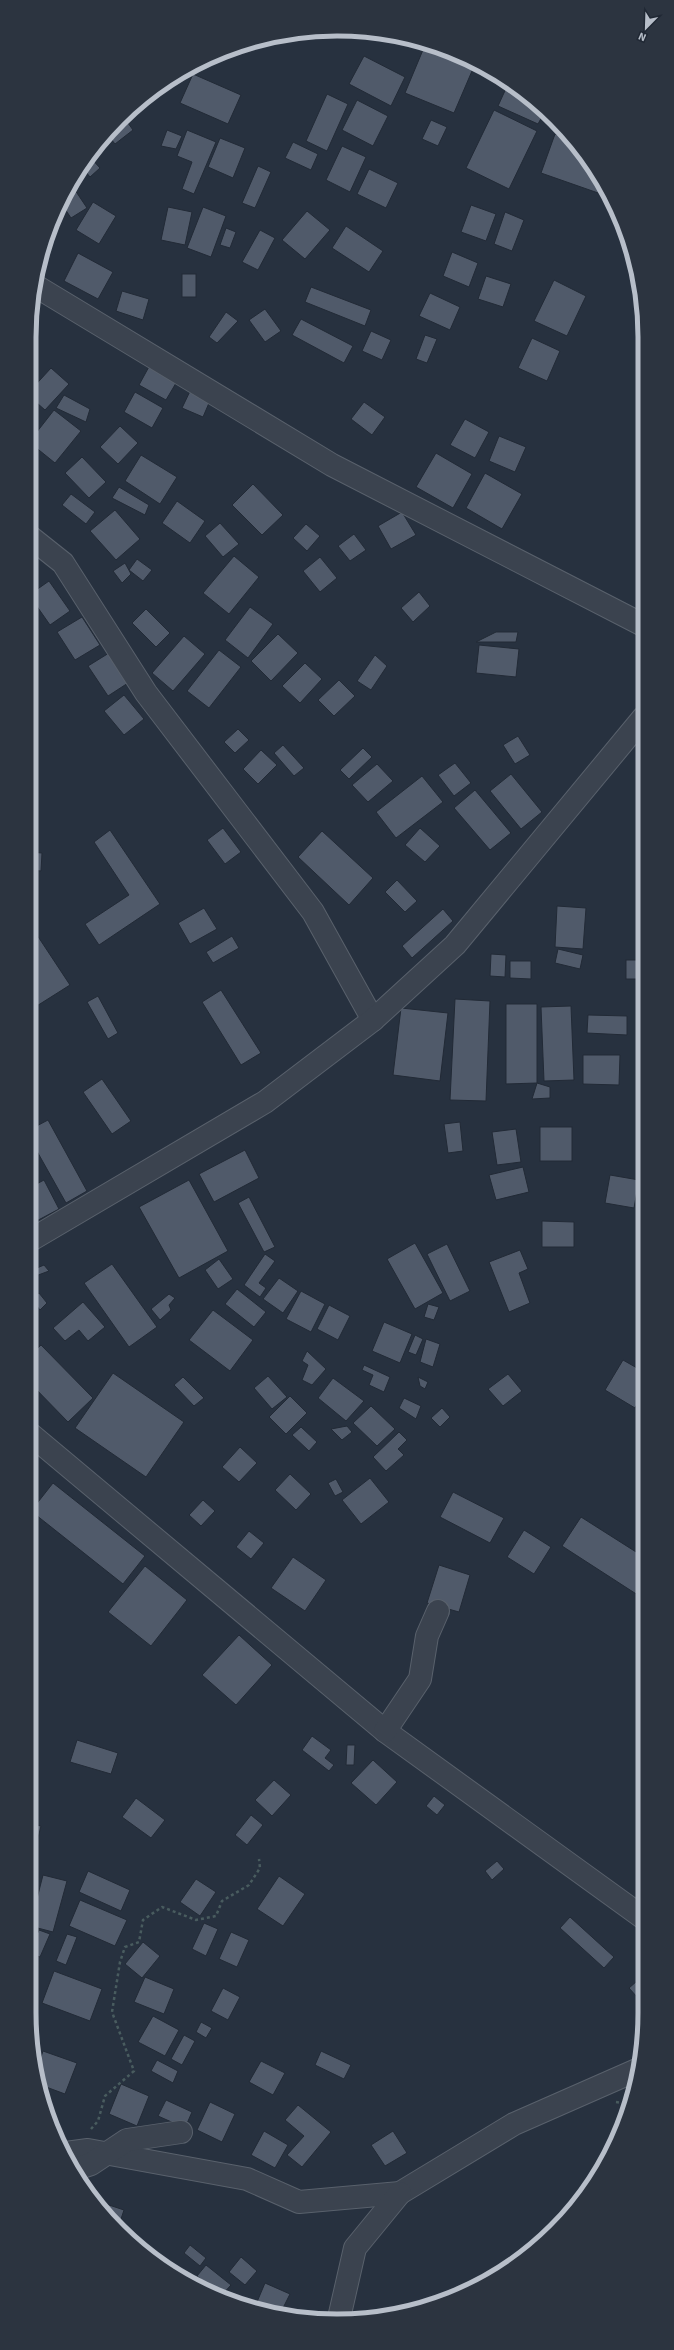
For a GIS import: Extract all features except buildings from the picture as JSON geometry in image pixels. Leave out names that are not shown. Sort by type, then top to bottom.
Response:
[{"type":"street","points":[[40,289],[332,465],[638,622]]},
{"type":"street","points":[[36,542],[63,563],[146,693],[313,912],[373,1020]]},
{"type":"street","points":[[36,1237],[265,1102],[373,1020],[455,945],[638,724]]},
{"type":"street","points":[[36,1443],[385,1731],[638,1914]]},
{"type":"street","points":[[385,1731],[420,1679],[427,1636],[438,1611]]},
{"type":"street","points":[[340,2314],[355,2248],[400,2193],[514,2124],[632,2073]]},
{"type":"street","points":[[79,2168],[91,2164],[127,2140],[181,2132]]},
{"type":"street","points":[[70,2152],[88,2150],[247,2180],[299,2202],[400,2193]]},
{"type":"path","points":[[90,2131],[98,2121],[105,2096],[134,2071],[112,2012],[120,1962],[125,1947],[139,1942],[143,1920],[162,1907],[196,1920],[216,1916],[222,1901],[249,1884],[260,1868],[259,1859]]}]
